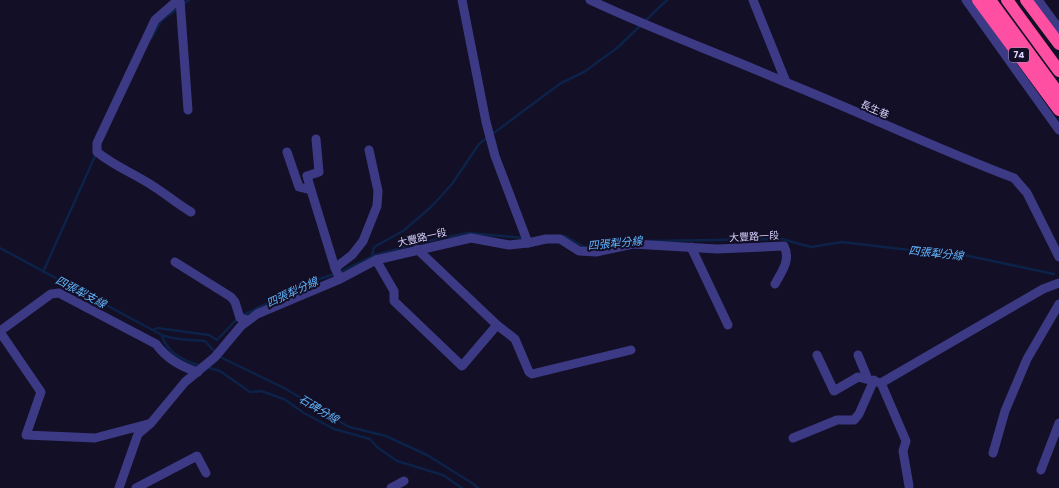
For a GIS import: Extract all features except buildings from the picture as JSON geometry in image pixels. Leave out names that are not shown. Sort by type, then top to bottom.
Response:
[{"type":"highway","name":"74","points":[[978,0],[1059,110]]},
{"type":"highway","name":"74","points":[[990,0],[1059,94]]},
{"type":"highway","name":"74","points":[[1007,0],[1059,71]]},
{"type":"highway","points":[[1026,0],[1059,44]]},
{"type":"street","points":[[179,0],[188,110]]},
{"type":"street","points":[[179,0],[155,20],[98,143],[97,152],[107,160],[154,186],[176,204],[191,212]]},
{"type":"street","points":[[462,0],[493,149],[528,243]]},
{"type":"street","name":"長生巷","points":[[590,0],[644,25],[786,82],[868,118],[1014,178],[1027,193],[1059,257]]},
{"type":"street","points":[[753,0],[786,82]]},
{"type":"street","points":[[966,0],[1059,130]]},
{"type":"street","points":[[1038,0],[1059,29]]},
{"type":"street","points":[[316,138],[319,172],[307,176],[335,268],[340,279]]},
{"type":"street","points":[[335,268],[352,255],[363,241],[377,206],[378,191],[369,150]]},
{"type":"street","points":[[287,152],[299,187],[311,190]]},
{"type":"street","name":"大豐路一段","points":[[119,488],[138,434],[151,423],[185,382],[215,357],[241,326],[257,314],[340,279],[376,260],[417,249],[471,238],[509,245],[546,239],[560,239],[579,251],[596,252],[633,244],[717,250],[784,246],[788,253],[788,260],[775,284]]},
{"type":"street","points":[[691,247],[728,325]]},
{"type":"street","points":[[417,249],[497,326],[515,339],[529,372],[532,374],[632,350]]},
{"type":"street","points":[[376,260],[394,291],[394,302],[462,366],[497,326]]},
{"type":"street","points":[[175,262],[231,297],[235,302],[240,318],[248,320]]},
{"type":"street","points":[[793,438],[837,420],[854,420],[859,414],[874,380],[1044,289],[1059,283]]},
{"type":"street","points":[[151,423],[95,438],[26,435],[41,392],[0,331],[51,294],[59,293],[156,344],[163,354],[183,368],[198,372]]},
{"type":"street","points":[[994,453],[1005,411],[1027,359],[1059,304]]},
{"type":"street","points":[[858,354],[874,380],[906,441],[903,451],[909,486]]},
{"type":"street","points":[[817,355],[834,391],[858,377],[874,380]]},
{"type":"street","points":[[1041,470],[1059,423]]},
{"type":"street","points":[[136,488],[197,456],[206,473]]},
{"type":"street","points":[[392,488],[404,481]]},
{"type":"waterway","points":[[182,5],[189,0]]},
{"type":"waterway","points":[[645,21],[667,0]]},
{"type":"waterway","points":[[151,39],[161,21],[178,8]]},
{"type":"waterway","points":[[372,256],[374,247],[403,231],[431,207],[452,184],[479,144],[561,83],[584,72],[617,48],[641,25]]},
{"type":"waterway","points":[[43,272],[96,154]]},
{"type":"waterway","name":"四張犁分線","points":[[340,272],[375,255],[428,241],[468,233],[524,238]]},
{"type":"waterway","name":"四張犁分線","points":[[561,236],[565,236],[584,247],[619,243]]},
{"type":"waterway","name":"四張犁分線","points":[[648,241],[782,239],[811,247],[842,242],[935,253],[950,252],[1054,274]]},
{"type":"waterway","name":"四張犁支線","points":[[0,248],[162,335],[178,339],[205,341],[215,352]]},
{"type":"waterway","name":"四張犁分線","points":[[241,316],[316,280],[335,274]]},
{"type":"waterway","name":"四張犁分線","points":[[153,330],[157,328],[209,335],[217,340],[237,319]]},
{"type":"waterway","points":[[162,336],[168,348],[177,356],[201,366]]},
{"type":"waterway","name":"石碑分線","points":[[218,356],[286,389],[349,427],[386,436],[427,455],[478,488]]},
{"type":"waterway","points":[[206,367],[220,371],[250,392],[261,391],[284,399],[304,413],[334,429],[370,439],[377,447],[397,461],[443,475],[462,488]]}]
